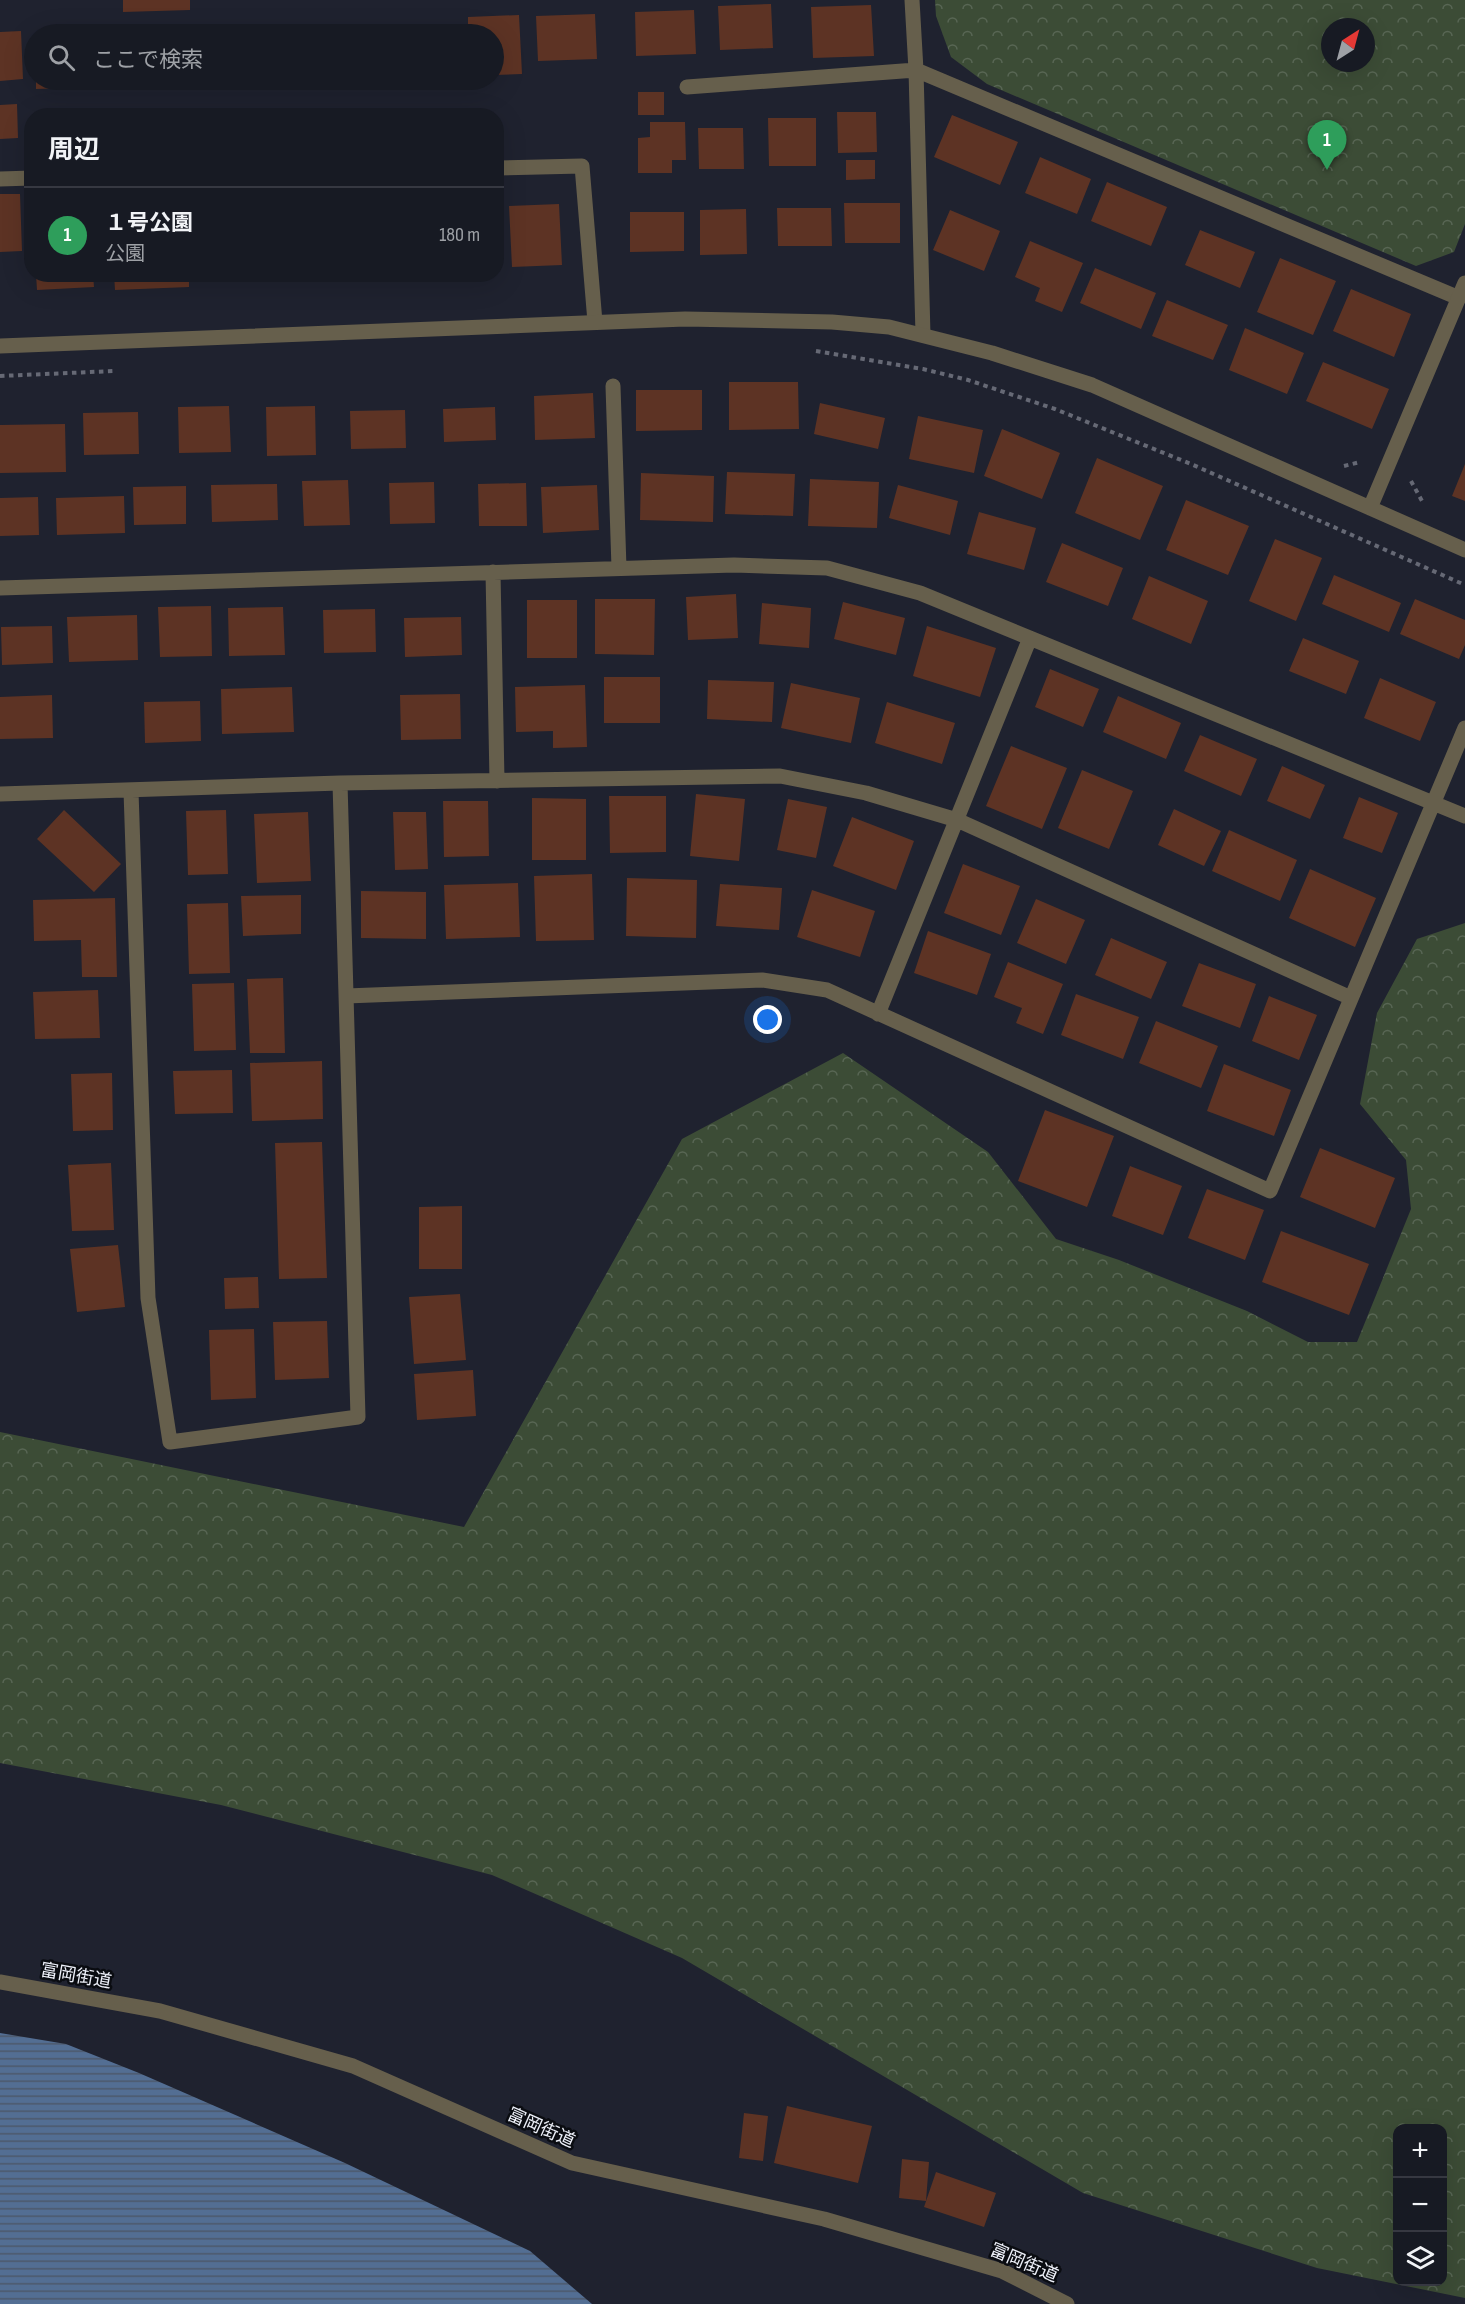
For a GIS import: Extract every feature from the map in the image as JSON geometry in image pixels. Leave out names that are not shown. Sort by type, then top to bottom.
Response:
[{"type":"street","points":[[912,0],[923,335]]},
{"type":"street","points":[[687,87],[916,70],[1459,298]]},
{"type":"street","points":[[504,168],[582,166],[596,322]]},
{"type":"street","points":[[0,179],[24,178]]},
{"type":"street","points":[[1370,508],[1465,283]]},
{"type":"street","points":[[0,346],[685,319],[832,322],[889,327],[992,353],[1092,385],[1465,550]]},
{"type":"street","points":[[613,386],[619,568]]},
{"type":"street","points":[[0,588],[735,565],[827,568],[920,593],[1465,816]]},
{"type":"street","points":[[493,572],[497,781]]},
{"type":"street","points":[[878,1014],[1030,638]]},
{"type":"street","points":[[346,996],[762,980],[827,990],[1270,1191],[1465,728]]},
{"type":"street","points":[[0,794],[340,783],[780,776],[866,793],[957,820],[1351,998]]},
{"type":"street","points":[[131,791],[148,1298],[170,1442],[358,1417],[340,783]]},
{"type":"street","name":"富岡街道","points":[[0,1982],[160,2011],[353,2066],[572,2163],[835,2222],[1002,2271],[1067,2304]]},
{"type":"path","points":[[813,350],[923,369],[968,380],[1055,409],[1191,464],[1465,585]]},
{"type":"path","points":[[0,376],[119,371]]},
{"type":"green space","points":[[935,0],[1465,0],[1465,224],[1454,252],[1416,266],[987,84],[951,57],[936,16]]},
{"type":"green space","points":[[1465,923],[1465,2298],[1406,2286],[1447,2286],[1447,2124],[1393,2124],[1393,2283],[1317,2268],[1083,2193],[682,1958],[492,1875],[221,1805],[0,1763],[0,1432],[464,1527],[682,1139],[843,1053],[988,1152],[1056,1239],[1119,1260],[1247,1311],[1308,1342],[1357,1342],[1411,1209],[1406,1160],[1360,1104],[1377,1013],[1417,939]]},
{"type":"water","points":[[0,2033],[66,2044],[139,2073],[345,2163],[530,2251],[592,2304],[0,2304]]},
{"type":"building","points":[[123,0],[190,0],[190,10],[123,12]]},
{"type":"building","points":[[771,4],[773,48],[720,50],[718,6]]},
{"type":"building","points":[[871,5],[874,56],[813,58],[811,7]]},
{"type":"building","points":[[694,10],[696,54],[636,56],[635,12]]},
{"type":"building","points":[[595,14],[597,59],[538,61],[536,16]]},
{"type":"building","points":[[519,15],[522,74],[504,75],[504,24],[468,24],[468,17]]},
{"type":"building","points":[[21,31],[23,79],[0,81],[0,32]]},
{"type":"building","points":[[638,92],[664,92],[664,115],[638,115]]},
{"type":"building","points":[[17,104],[18,138],[0,139],[0,105]]},
{"type":"building","points":[[837,112],[876,112],[877,152],[838,153]]},
{"type":"building","points":[[952,115],[1018,142],[1000,185],[934,157]]},
{"type":"building","points":[[768,118],[816,118],[816,166],[769,166]]},
{"type":"building","points":[[650,122],[685,122],[686,160],[672,160],[672,173],[638,173],[638,138],[650,137]]},
{"type":"building","points":[[698,128],[743,128],[744,169],[699,169]]},
{"type":"building","points":[[1040,157],[1091,179],[1077,214],[1025,193]]},
{"type":"building","points":[[846,160],[875,160],[875,179],[846,180]]},
{"type":"building","points":[[1107,182],[1167,207],[1151,246],[1091,221]]},
{"type":"building","points":[[0,194],[20,194],[22,251],[0,252]]},
{"type":"building","points":[[844,203],[900,203],[900,243],[845,243]]},
{"type":"building","points":[[559,204],[562,265],[512,267],[509,206]]},
{"type":"building","points":[[777,208],[831,208],[832,246],[778,246]]},
{"type":"building","points":[[746,209],[747,254],[700,255],[700,210]]},
{"type":"building","points":[[950,210],[1000,231],[984,271],[933,250]]},
{"type":"building","points":[[630,212],[684,212],[684,251],[630,252]]},
{"type":"building","points":[[1200,230],[1255,252],[1240,288],[1185,265]]},
{"type":"building","points":[[1030,241],[1083,263],[1062,312],[1035,301],[1040,288],[1015,277]]},
{"type":"building","points":[[1280,258],[1336,281],[1313,335],[1257,312]]},
{"type":"building","points":[[1095,268],[1156,293],[1141,329],[1080,303]]},
{"type":"building","points":[[36,282],[94,282],[94,287],[37,290]]},
{"type":"building","points":[[114,282],[189,282],[189,287],[115,290]]},
{"type":"building","points":[[1351,289],[1411,314],[1394,357],[1333,331]]},
{"type":"building","points":[[1167,300],[1228,325],[1213,360],[1152,336]]},
{"type":"building","points":[[1245,328],[1304,353],[1287,394],[1229,370]]},
{"type":"building","points":[[1323,362],[1389,389],[1372,429],[1306,401]]},
{"type":"building","points":[[729,382],[798,382],[799,429],[729,430]]},
{"type":"building","points":[[636,390],[702,390],[702,430],[636,431]]},
{"type":"building","points":[[593,393],[595,438],[535,440],[534,396]]},
{"type":"building","points":[[820,403],[885,418],[878,449],[814,434]]},
{"type":"building","points":[[229,406],[231,452],[179,453],[178,407]]},
{"type":"building","points":[[315,406],[316,455],[267,456],[266,407]]},
{"type":"building","points":[[495,407],[496,440],[444,442],[443,409]]},
{"type":"building","points":[[405,410],[406,448],[351,449],[350,411]]},
{"type":"building","points":[[138,412],[139,454],[84,455],[83,413]]},
{"type":"building","points":[[918,416],[983,430],[974,473],[909,459]]},
{"type":"building","points":[[65,424],[66,472],[0,473],[0,425]]},
{"type":"building","points":[[1002,429],[1060,453],[1042,499],[984,476]]},
{"type":"building","points":[[1097,458],[1163,486],[1140,540],[1075,513]]},
{"type":"building","points":[[1465,464],[1465,501],[1452,496]]},
{"type":"building","points":[[727,472],[795,474],[793,516],[725,514]]},
{"type":"building","points":[[641,473],[714,476],[713,522],[640,520]]},
{"type":"building","points":[[810,479],[879,482],[877,528],[808,526]]},
{"type":"building","points":[[348,480],[350,525],[304,526],[302,481]]},
{"type":"building","points":[[434,482],[435,523],[390,524],[389,483]]},
{"type":"building","points":[[526,483],[527,526],[479,526],[478,484]]},
{"type":"building","points":[[277,484],[278,520],[212,522],[211,485]]},
{"type":"building","points":[[597,485],[599,530],[543,533],[541,487]]},
{"type":"building","points":[[898,485],[958,501],[950,535],[889,518]]},
{"type":"building","points":[[186,486],[186,524],[134,525],[133,487]]},
{"type":"building","points":[[124,496],[125,533],[57,535],[56,498]]},
{"type":"building","points":[[38,497],[39,535],[0,536],[0,498]]},
{"type":"building","points":[[1186,500],[1249,526],[1228,575],[1166,550]]},
{"type":"building","points":[[979,512],[1036,528],[1024,570],[967,554]]},
{"type":"building","points":[[1275,539],[1322,558],[1296,621],[1249,601]]},
{"type":"building","points":[[1062,543],[1123,568],[1108,606],[1046,582]]},
{"type":"building","points":[[1334,575],[1401,603],[1389,632],[1322,604]]},
{"type":"building","points":[[1149,576],[1208,601],[1191,644],[1132,619]]},
{"type":"building","points":[[736,594],[738,638],[688,640],[686,597]]},
{"type":"building","points":[[595,599],[655,599],[654,655],[595,654]]},
{"type":"building","points":[[1415,599],[1465,620],[1465,645],[1459,659],[1400,634]]},
{"type":"building","points":[[527,600],[577,600],[577,658],[527,658]]},
{"type":"building","points":[[843,602],[905,618],[896,655],[834,639]]},
{"type":"building","points":[[762,603],[811,608],[809,648],[759,644]]},
{"type":"building","points":[[211,606],[212,656],[160,657],[158,607]]},
{"type":"building","points":[[283,607],[285,655],[229,656],[228,608]]},
{"type":"building","points":[[375,609],[376,652],[324,653],[323,610]]},
{"type":"building","points":[[137,615],[138,660],[69,662],[67,617]]},
{"type":"building","points":[[461,617],[462,655],[405,657],[404,618]]},
{"type":"building","points":[[52,626],[53,663],[2,665],[1,627]]},
{"type":"building","points":[[927,626],[996,648],[980,697],[913,676]]},
{"type":"building","points":[[1303,638],[1359,661],[1346,694],[1289,671]]},
{"type":"building","points":[[1050,669],[1099,689],[1083,727],[1035,707]]},
{"type":"building","points":[[604,677],[660,677],[660,723],[604,723]]},
{"type":"building","points":[[1380,678],[1436,702],[1420,741],[1364,718]]},
{"type":"building","points":[[708,680],[774,682],[772,722],[707,719]]},
{"type":"building","points":[[791,683],[860,698],[851,743],[781,728]]},
{"type":"building","points":[[585,685],[587,747],[553,748],[553,731],[516,732],[515,687]]},
{"type":"building","points":[[292,687],[294,732],[222,734],[221,689]]},
{"type":"building","points":[[460,694],[461,739],[401,740],[400,695]]},
{"type":"building","points":[[52,695],[53,738],[0,739],[0,697]]},
{"type":"building","points":[[1118,696],[1181,723],[1166,759],[1103,732]]},
{"type":"building","points":[[200,701],[201,741],[145,743],[144,702]]},
{"type":"building","points":[[887,702],[955,723],[942,764],[875,743]]},
{"type":"building","points":[[1200,735],[1257,759],[1241,796],[1184,771]]},
{"type":"building","points":[[1011,746],[1067,768],[1042,829],[986,806]]},
{"type":"building","points":[[1282,766],[1325,785],[1310,819],[1267,801]]},
{"type":"building","points":[[1082,770],[1133,791],[1109,849],[1058,828]]},
{"type":"building","points":[[696,794],[745,799],[739,861],[690,856]]},
{"type":"building","points":[[609,796],[666,796],[666,852],[610,853]]},
{"type":"building","points":[[1359,797],[1398,813],[1382,853],[1343,838]]},
{"type":"building","points":[[532,798],[586,799],[586,860],[532,860]]},
{"type":"building","points":[[788,799],[827,807],[816,858],[777,850]]},
{"type":"building","points":[[443,801],[488,801],[489,856],[444,857]]},
{"type":"building","points":[[1174,809],[1221,831],[1204,866],[1158,845]]},
{"type":"building","points":[[64,810],[121,864],[94,892],[37,839]]},
{"type":"building","points":[[226,810],[228,874],[188,875],[186,811]]},
{"type":"building","points":[[308,812],[311,881],[257,883],[254,814]]},
{"type":"building","points":[[393,812],[426,812],[428,869],[395,870]]},
{"type":"building","points":[[852,817],[914,841],[896,890],[833,866]]},
{"type":"building","points":[[1229,830],[1297,860],[1280,901],[1212,871]]},
{"type":"building","points":[[963,864],[1020,886],[1001,935],[944,913]]},
{"type":"building","points":[[1310,869],[1376,898],[1355,947],[1289,918]]},
{"type":"building","points":[[592,874],[594,940],[536,941],[534,876]]},
{"type":"building","points":[[627,878],[697,880],[696,938],[626,936]]},
{"type":"building","points":[[518,883],[520,937],[446,939],[444,885]]},
{"type":"building","points":[[720,884],[782,888],[779,930],[716,926]]},
{"type":"building","points":[[812,890],[875,911],[860,957],[797,937]]},
{"type":"building","points":[[361,891],[426,892],[426,939],[361,938]]},
{"type":"building","points":[[301,895],[301,934],[243,936],[241,896]]},
{"type":"building","points":[[115,898],[117,977],[82,977],[81,940],[34,941],[33,900]]},
{"type":"building","points":[[1036,899],[1085,920],[1066,964],[1017,943]]},
{"type":"building","points":[[228,903],[230,973],[189,974],[187,904]]},
{"type":"building","points":[[928,931],[991,954],[977,995],[914,973]]},
{"type":"building","points":[[1111,938],[1167,962],[1151,999],[1095,975]]},
{"type":"building","points":[[1008,962],[1063,984],[1043,1034],[1016,1023],[1022,1008],[994,997]]},
{"type":"building","points":[[1199,963],[1256,984],[1240,1028],[1182,1006]]},
{"type":"building","points":[[283,978],[285,1053],[250,1053],[247,979]]},
{"type":"building","points":[[234,983],[236,1050],[194,1051],[192,984]]},
{"type":"building","points":[[98,990],[100,1038],[35,1039],[33,992]]},
{"type":"building","points":[[1076,994],[1139,1017],[1123,1059],[1061,1035]]},
{"type":"building","points":[[1269,996],[1317,1015],[1299,1060],[1252,1041]]},
{"type":"building","points":[[1156,1021],[1218,1046],[1201,1088],[1139,1063]]},
{"type":"building","points":[[322,1061],[323,1119],[252,1121],[250,1063]]},
{"type":"building","points":[[1224,1064],[1291,1090],[1274,1136],[1207,1111]]},
{"type":"building","points":[[232,1070],[233,1113],[175,1114],[173,1071]]},
{"type":"building","points":[[112,1073],[113,1130],[73,1131],[71,1074]]},
{"type":"building","points":[[1045,1110],[1114,1136],[1087,1207],[1018,1181]]},
{"type":"building","points":[[322,1142],[327,1278],[279,1279],[275,1143]]},
{"type":"building","points":[[1320,1148],[1395,1178],[1375,1228],[1300,1197]]},
{"type":"building","points":[[111,1163],[114,1230],[72,1231],[68,1165]]},
{"type":"building","points":[[1130,1166],[1182,1186],[1163,1235],[1112,1216]]},
{"type":"building","points":[[1207,1189],[1264,1210],[1245,1260],[1188,1238]]},
{"type":"building","points":[[462,1206],[462,1269],[419,1269],[419,1207]]},
{"type":"building","points":[[1281,1231],[1369,1264],[1349,1315],[1262,1282]]},
{"type":"building","points":[[118,1245],[125,1307],[77,1312],[70,1249]]},
{"type":"building","points":[[258,1277],[259,1308],[225,1309],[224,1278]]},
{"type":"building","points":[[460,1294],[466,1360],[414,1364],[409,1297]]},
{"type":"building","points":[[327,1321],[329,1378],[275,1380],[273,1322]]},
{"type":"building","points":[[254,1329],[256,1398],[211,1400],[209,1330]]},
{"type":"building","points":[[473,1370],[476,1416],[417,1420],[414,1374]]},
{"type":"building","points":[[787,2106],[872,2126],[858,2183],[774,2163]]},
{"type":"building","points":[[744,2113],[768,2116],[763,2161],[739,2158]]},
{"type":"building","points":[[902,2159],[929,2162],[926,2201],[899,2198]]},
{"type":"building","points":[[936,2172],[996,2193],[984,2227],[924,2207]]},
{"type":"place","name":"１号公園","points":[[1327,170]]}]
